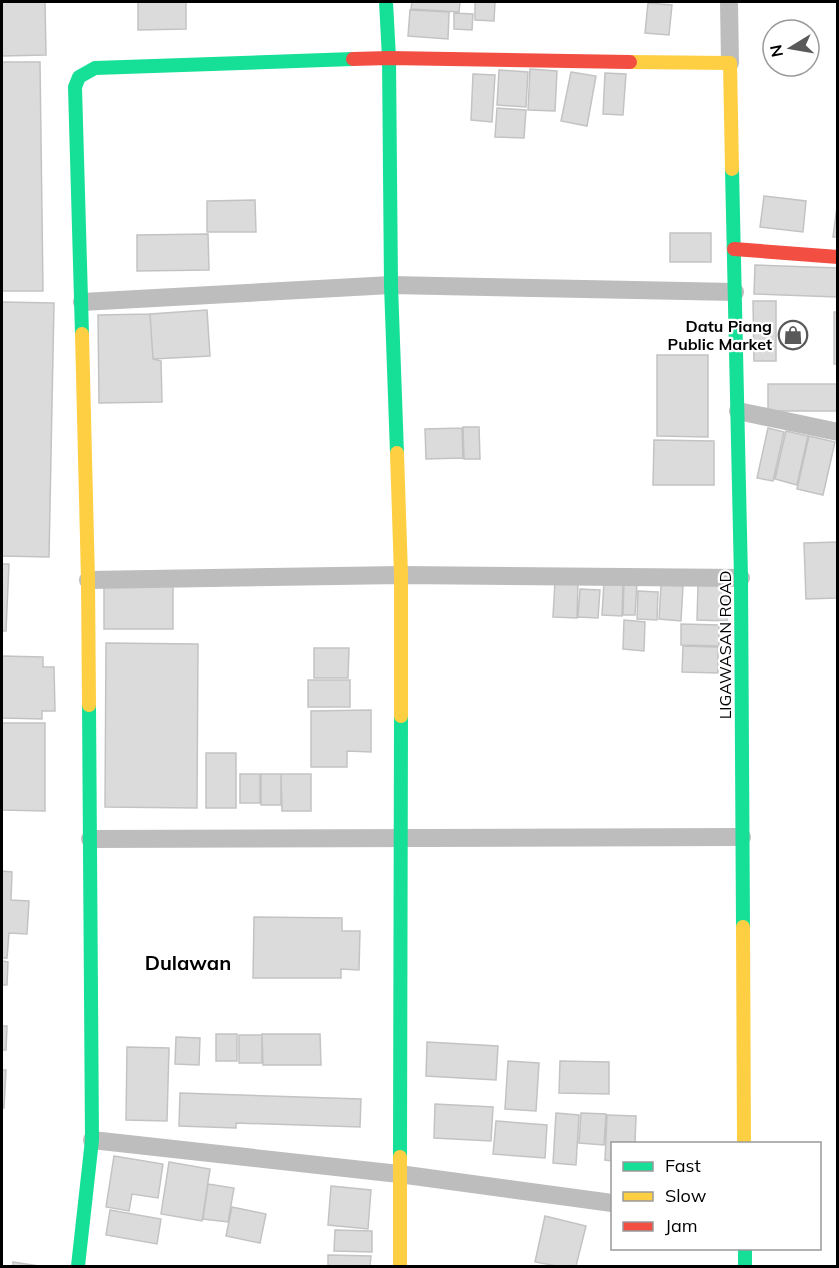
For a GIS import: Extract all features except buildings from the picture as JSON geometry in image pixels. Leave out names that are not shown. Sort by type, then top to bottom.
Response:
[{"type":"street","points":[[386,2],[389,58],[391,285],[401,575],[400,1266]]},
{"type":"street","points":[[78,1266],[92,1140],[88,580],[75,87],[79,77],[86,71],[111,66],[389,58],[730,63],[729,2]]},
{"type":"street","name":"LIGAWASAN ROAD","points":[[730,63],[741,578],[744,1142]]},
{"type":"street","points":[[734,249],[837,257]]},
{"type":"street","points":[[82,302],[391,285],[735,292]]},
{"type":"street","points":[[738,411],[837,432]]},
{"type":"street","points":[[88,580],[401,575],[741,578]]},
{"type":"street","points":[[90,839],[742,837]]},
{"type":"street","points":[[92,1140],[399,1174],[611,1203]]},
{"type":"street","points":[[745,1250],[745,1266]]},
{"type":"traffic: fast","points":[[386,2],[389,58],[391,285],[397,453]]},
{"type":"traffic: fast","points":[[82,334],[75,87],[79,77],[95,68],[353,59]]},
{"type":"traffic: fast","points":[[732,169],[741,578],[743,927]]},
{"type":"traffic: fast","points":[[78,1266],[92,1140],[89,705]]},
{"type":"traffic: fast","points":[[400,1157],[401,716]]},
{"type":"traffic: fast","points":[[745,1250],[745,1266]]},
{"type":"traffic: slow","points":[[630,62],[730,63],[732,169]]},
{"type":"traffic: slow","points":[[82,334],[89,705]]},
{"type":"traffic: slow","points":[[397,453],[401,575],[401,716]]},
{"type":"traffic: slow","points":[[743,927],[744,1142]]},
{"type":"traffic: slow","points":[[400,1157],[400,1266]]},
{"type":"traffic: jam","points":[[353,59],[630,62]]},
{"type":"traffic: jam","points":[[734,249],[838,257]]},
{"type":"place","name":"Datu Piang Public Market","points":[[793,335]]},
{"type":"district","name":"Dulawan","points":[[188,962]]}]
